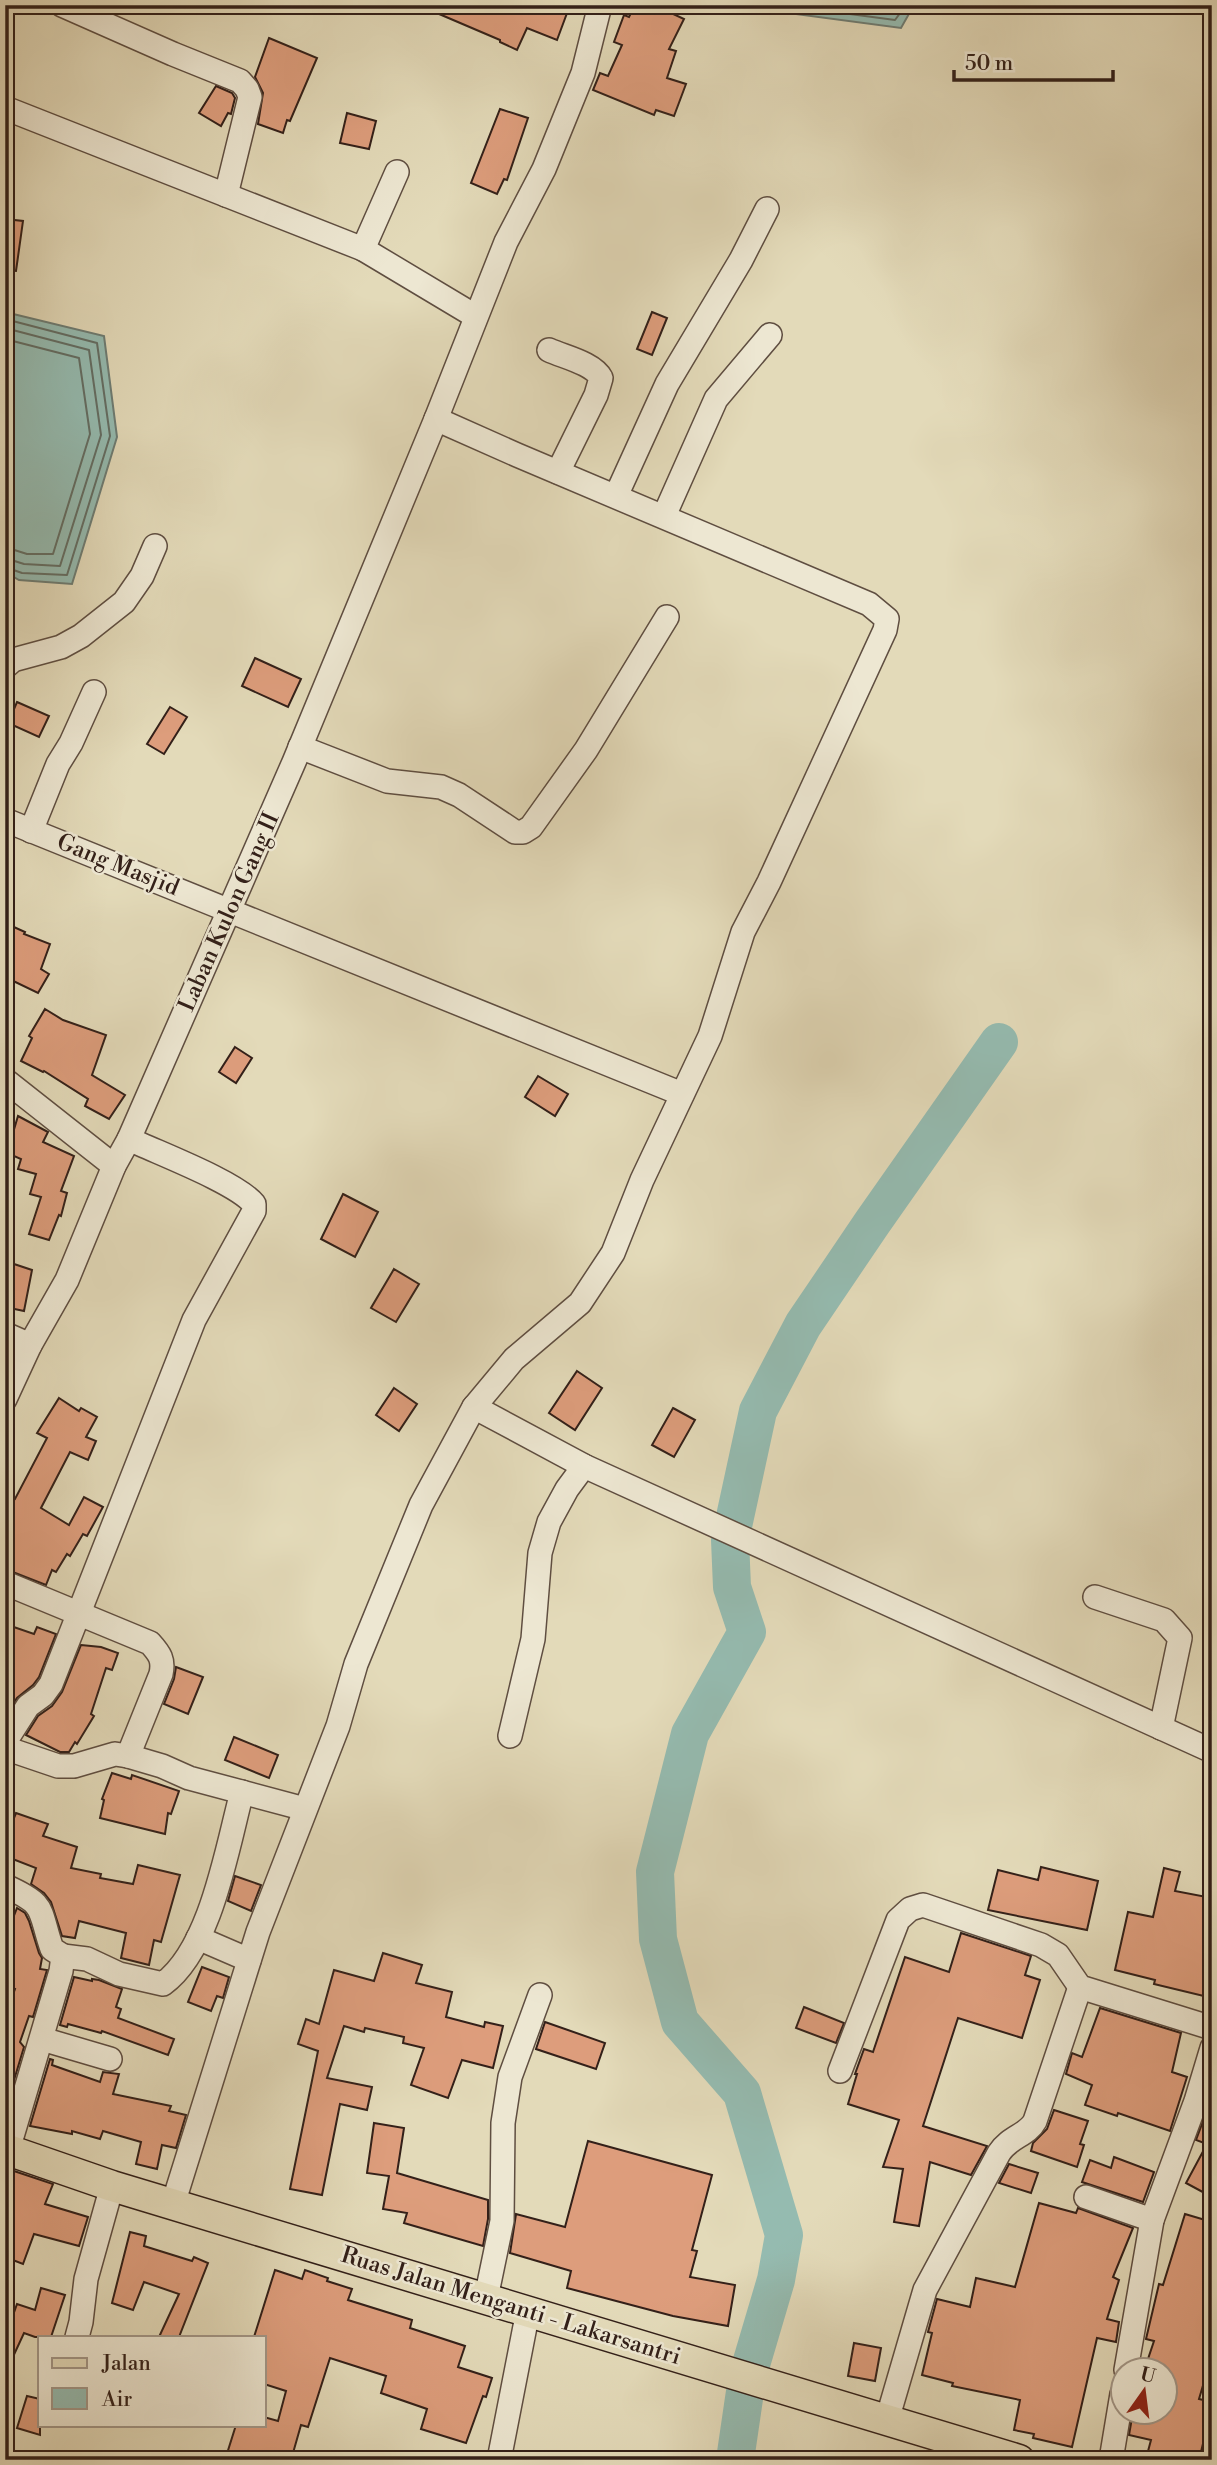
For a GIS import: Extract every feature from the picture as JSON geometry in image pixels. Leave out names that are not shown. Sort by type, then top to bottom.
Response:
[{"type":"main road","name":"Ruas Jalan Menganti - Lakarsantri","points":[[6,2153],[1019,2460]]},
{"type":"street","points":[[62,5],[240,81],[247,89],[250,97],[226,195]]},
{"type":"street","name":"Laban Kulon Gang II","points":[[5,1399],[30,1345],[67,1280],[114,1166],[129,1139],[300,747],[506,242],[554,145],[583,72],[600,5]]},
{"type":"street","points":[[5,107],[363,249],[475,316]]},
{"type":"street","points":[[363,249],[397,172]]},
{"type":"street","points":[[616,496],[667,383],[741,260],[767,209]]},
{"type":"street","points":[[664,516],[716,399],[770,335]]},
{"type":"street","points":[[549,350],[590,368],[601,378],[596,395],[558,472]]},
{"type":"street","points":[[173,2204],[249,1960],[338,1726],[356,1664],[421,1505],[474,1408],[514,1359],[580,1303],[613,1253],[642,1180],[710,1036],[743,932],[769,883],[875,654],[887,619],[869,604],[436,419]]},
{"type":"street","points":[[5,667],[13,660],[61,647],[81,636],[124,602],[142,576],[155,546]]},
{"type":"street","points":[[300,747],[387,781],[441,787],[515,832],[523,832],[531,827],[586,750],[667,617]]},
{"type":"street","points":[[31,831],[58,764],[71,743],[94,692]]},
{"type":"street","name":"Gang Masjid","points":[[5,820],[682,1094]]},
{"type":"street","points":[[5,1080],[114,1166]]},
{"type":"street","points":[[5,1742],[28,1706],[43,1695],[51,1684],[194,1320],[254,1211],[254,1204],[249,1198],[129,1139]]},
{"type":"street","points":[[5,1334],[30,1345]]},
{"type":"street","points":[[474,1408],[584,1466],[1212,1751]]},
{"type":"street","points":[[510,1736],[533,1639],[540,1553],[549,1522],[567,1489],[584,1466]]},
{"type":"street","points":[[5,1583],[150,1643],[163,1662],[157,1685],[128,1756]]},
{"type":"street","points":[[1095,1597],[1164,1620],[1180,1638],[1161,1728]]},
{"type":"street","points":[[5,1748],[58,1766],[74,1766],[115,1754],[128,1756],[189,1777],[305,1809]]},
{"type":"street","points":[[5,1886],[29,1896],[37,1903],[52,1949],[63,1956],[87,1959],[119,1974],[163,1984],[190,1955],[198,1938],[214,1898],[242,1792]]},
{"type":"street","points":[[840,2071],[898,1920],[910,1909],[923,1905],[1041,1945],[1058,1955],[1080,1987],[1212,2028]]},
{"type":"street","points":[[198,1938],[249,1960]]},
{"type":"street","points":[[6,2153],[61,1971],[63,1956]]},
{"type":"street","points":[[887,2420],[925,2290],[999,2153],[1010,2139],[1031,2127],[1035,2121],[1080,1987]]},
{"type":"street","points":[[486,2298],[502,2221],[503,2123],[510,2077],[540,1995]]},
{"type":"street","points":[[41,2039],[110,2059]]},
{"type":"street","points":[[1129,2356],[1152,2220],[1196,2101],[1212,2048]]},
{"type":"street","points":[[76,2336],[81,2322],[86,2279],[112,2186]]},
{"type":"street","points":[[1086,2197],[1152,2220]]},
{"type":"street","points":[[499,2460],[528,2311]]},
{"type":"street","points":[[1111,2460],[1117,2426]]},
{"type":"water","points":[[729,5],[914,5],[901,28]]},
{"type":"water","points":[[5,312],[104,336],[117,437],[72,584],[19,580],[5,572]]},
{"type":"building","points":[[418,5],[570,5],[557,40],[527,28],[517,50]]},
{"type":"building","points":[[635,5],[654,5],[684,19],[669,49],[676,51],[667,78],[686,84],[674,116],[656,110],[654,115],[593,90],[600,73],[608,76],[622,45],[614,42],[624,15],[629,17]]},
{"type":"building","points":[[269,38],[317,58],[283,133],[258,124],[263,93],[255,77]]},
{"type":"building","points":[[216,86],[232,93],[235,98],[231,114],[228,113],[221,126],[199,113]]},
{"type":"building","points":[[500,109],[528,118],[507,180],[504,179],[497,194],[471,183]]},
{"type":"building","points":[[347,113],[376,121],[369,149],[340,143]]},
{"type":"building","points":[[5,219],[23,221],[16,271],[5,270]]},
{"type":"building","points":[[652,312],[667,318],[652,355],[637,349]]},
{"type":"building","points":[[255,658],[301,679],[288,707],[242,686]]},
{"type":"building","points":[[17,702],[49,716],[39,737],[8,723]]},
{"type":"building","points":[[170,707],[187,717],[164,754],[147,744]]},
{"type":"building","points":[[5,923],[50,944],[41,969],[49,974],[38,993],[5,977]]},
{"type":"building","points":[[45,1009],[63,1020],[106,1035],[92,1075],[125,1095],[109,1119],[85,1106],[88,1099],[44,1071],[21,1061],[32,1038],[29,1036]]},
{"type":"building","points":[[235,1047],[252,1058],[236,1083],[219,1072]]},
{"type":"building","points":[[538,1076],[568,1094],[555,1116],[525,1097]]},
{"type":"building","points":[[18,1116],[48,1132],[43,1142],[74,1156],[61,1191],[67,1193],[61,1216],[59,1215],[49,1240],[29,1234],[41,1197],[30,1194],[36,1174],[18,1169],[21,1159],[7,1153]]},
{"type":"building","points":[[343,1194],[378,1212],[355,1257],[321,1239]]},
{"type":"building","points":[[5,1261],[32,1270],[24,1311],[5,1307]]},
{"type":"building","points":[[394,1269],[419,1284],[396,1322],[371,1308]]},
{"type":"building","points":[[577,1371],[602,1388],[575,1430],[549,1413]]},
{"type":"building","points":[[394,1388],[417,1404],[399,1431],[376,1415]]},
{"type":"building","points":[[59,1398],[79,1411],[81,1408],[97,1417],[86,1437],[96,1441],[88,1460],[70,1452],[41,1508],[69,1525],[84,1497],[103,1507],[87,1536],[83,1534],[70,1556],[67,1554],[56,1572],[52,1570],[46,1585],[5,1569],[5,1494],[15,1499],[47,1438],[37,1433]]},
{"type":"building","points":[[673,1408],[695,1420],[674,1457],[652,1445]]},
{"type":"building","points":[[5,1624],[34,1634],[37,1627],[56,1634],[39,1677],[17,1698],[5,1716]]},
{"type":"building","points":[[81,1645],[101,1647],[118,1653],[112,1670],[106,1668],[91,1714],[94,1716],[77,1744],[75,1742],[69,1752],[60,1752],[26,1735],[38,1716],[52,1706],[62,1692]]},
{"type":"building","points":[[176,1667],[203,1677],[188,1714],[164,1704]]},
{"type":"building","points":[[234,1737],[278,1755],[269,1778],[225,1760]]},
{"type":"building","points":[[112,1773],[131,1779],[132,1775],[179,1791],[171,1814],[168,1813],[165,1834],[100,1818],[102,1799]]},
{"type":"building","points":[[16,1813],[48,1824],[43,1836],[77,1847],[71,1868],[101,1874],[100,1878],[133,1884],[138,1865],[180,1875],[161,1942],[154,1940],[149,1965],[121,1958],[126,1933],[79,1921],[75,1938],[62,1936],[51,1902],[31,1884],[36,1868],[5,1856],[5,1840]]},
{"type":"building","points":[[1041,1867],[1098,1881],[1087,1930],[988,1910],[998,1870],[1038,1880]]},
{"type":"building","points":[[1164,1868],[1180,1872],[1175,1891],[1212,1898],[1212,1998],[1154,1984],[1155,1980],[1115,1970],[1128,1912],[1153,1917]]},
{"type":"building","points":[[235,1876],[261,1885],[251,1911],[228,1901]]},
{"type":"building","points":[[17,1908],[25,1913],[29,1921],[42,1958],[40,1969],[47,1970],[33,2017],[29,2016],[20,2042],[24,2047],[5,2110],[5,2018],[15,1989],[5,1986],[5,1914],[13,1918]]},
{"type":"building","points":[[961,1933],[1031,1956],[1025,1975],[1040,1980],[1022,2038],[958,2018],[923,2126],[987,2146],[971,2175],[930,2162],[919,2226],[894,2222],[903,2169],[883,2167],[899,2120],[848,2104],[864,2049],[873,2052],[905,1957],[949,1972]]},
{"type":"building","points":[[383,1953],[422,1965],[416,1983],[452,1992],[446,2017],[484,2027],[485,2022],[503,2026],[493,2068],[462,2060],[448,2098],[411,2085],[424,2048],[403,2043],[404,2037],[365,2028],[364,2032],[344,2026],[327,2078],[372,2087],[367,2110],[340,2104],[322,2195],[290,2189],[318,2051],[298,2044],[306,2019],[319,2024],[334,1970],[374,1981]]},
{"type":"building","points":[[202,1967],[229,1977],[223,1998],[217,1996],[211,2011],[188,2002]]},
{"type":"building","points":[[74,1977],[99,1980],[122,1989],[116,2007],[121,2009],[118,2018],[174,2039],[168,2055],[102,2031],[101,2033],[68,2024],[67,2027],[60,2025]]},
{"type":"building","points":[[804,2007],[844,2023],[836,2043],[796,2028]]},
{"type":"building","points":[[1100,2008],[1181,2033],[1172,2072],[1187,2077],[1170,2131],[1085,2105],[1092,2085],[1066,2074],[1072,2053],[1082,2057]]},
{"type":"building","points":[[545,2022],[605,2043],[596,2069],[536,2049]]},
{"type":"building","points":[[50,2059],[53,2060],[52,2065],[100,2082],[103,2072],[119,2074],[113,2094],[171,2106],[169,2111],[186,2115],[176,2148],[162,2145],[157,2169],[136,2164],[141,2142],[103,2131],[100,2139],[72,2131],[72,2134],[30,2126]]},
{"type":"building","points":[[1054,2110],[1088,2121],[1080,2144],[1084,2145],[1077,2167],[1031,2151],[1033,2143],[1047,2129]]},
{"type":"building","points":[[1205,2116],[1212,2118],[1212,2197],[1186,2183],[1207,2144],[1196,2140]]},
{"type":"building","points":[[374,2123],[404,2128],[397,2173],[488,2200],[483,2246],[404,2223],[407,2213],[383,2209],[389,2176],[367,2173]]},
{"type":"building","points":[[588,2141],[712,2175],[692,2250],[697,2251],[690,2277],[735,2285],[728,2326],[673,2316],[567,2288],[571,2271],[510,2253],[516,2214],[565,2227]]},
{"type":"building","points":[[1114,2157],[1154,2172],[1143,2202],[1082,2182],[1090,2160],[1111,2168]]},
{"type":"building","points":[[1009,2164],[1038,2173],[1031,2193],[999,2183]]},
{"type":"building","points":[[14,2171],[53,2184],[45,2204],[88,2217],[79,2246],[34,2234],[23,2264],[5,2257],[5,2192]]},
{"type":"building","points":[[1039,2203],[1076,2213],[1078,2208],[1133,2228],[1113,2277],[1119,2280],[1107,2319],[1119,2322],[1116,2342],[1097,2338],[1072,2447],[1033,2438],[1034,2434],[1014,2430],[1020,2400],[952,2386],[953,2383],[922,2375],[932,2333],[928,2332],[937,2299],[970,2307],[976,2278],[1015,2287]]},
{"type":"building","points":[[1185,2214],[1212,2222],[1212,2355],[1199,2399],[1212,2402],[1212,2407],[1199,2460],[1167,2460],[1147,2455],[1151,2440],[1129,2435],[1131,2426],[1178,2426],[1178,2356],[1149,2356],[1154,2341],[1146,2339],[1159,2284],[1163,2285]]},
{"type":"building","points":[[130,2232],[146,2236],[144,2246],[192,2261],[194,2257],[208,2263],[179,2336],[159,2336],[179,2294],[144,2282],[133,2310],[112,2303]]},
{"type":"building","points":[[275,2270],[302,2279],[305,2270],[352,2289],[348,2300],[412,2320],[410,2328],[465,2346],[458,2367],[492,2378],[466,2443],[421,2429],[427,2409],[381,2393],[386,2376],[330,2358],[308,2427],[301,2425],[291,2460],[225,2460],[236,2426],[266,2426],[266,2418],[278,2421],[286,2391],[266,2385],[266,2336],[254,2336]]},
{"type":"building","points":[[41,2288],[65,2295],[51,2336],[35,2337],[24,2333],[5,2374],[5,2319],[11,2321],[17,2304],[35,2310]]},
{"type":"building","points":[[854,2343],[881,2348],[875,2381],[848,2376]]},
{"type":"building","points":[[27,2396],[38,2399],[40,2435],[17,2428]]},
{"type":"waterway","points":[[735,2460],[747,2378],[776,2280],[784,2235],[742,2093],[680,2022],[658,1939],[655,1872],[690,1734],[747,1632],[732,1587],[730,1540],[758,1411],[803,1325],[999,1042]]}]
